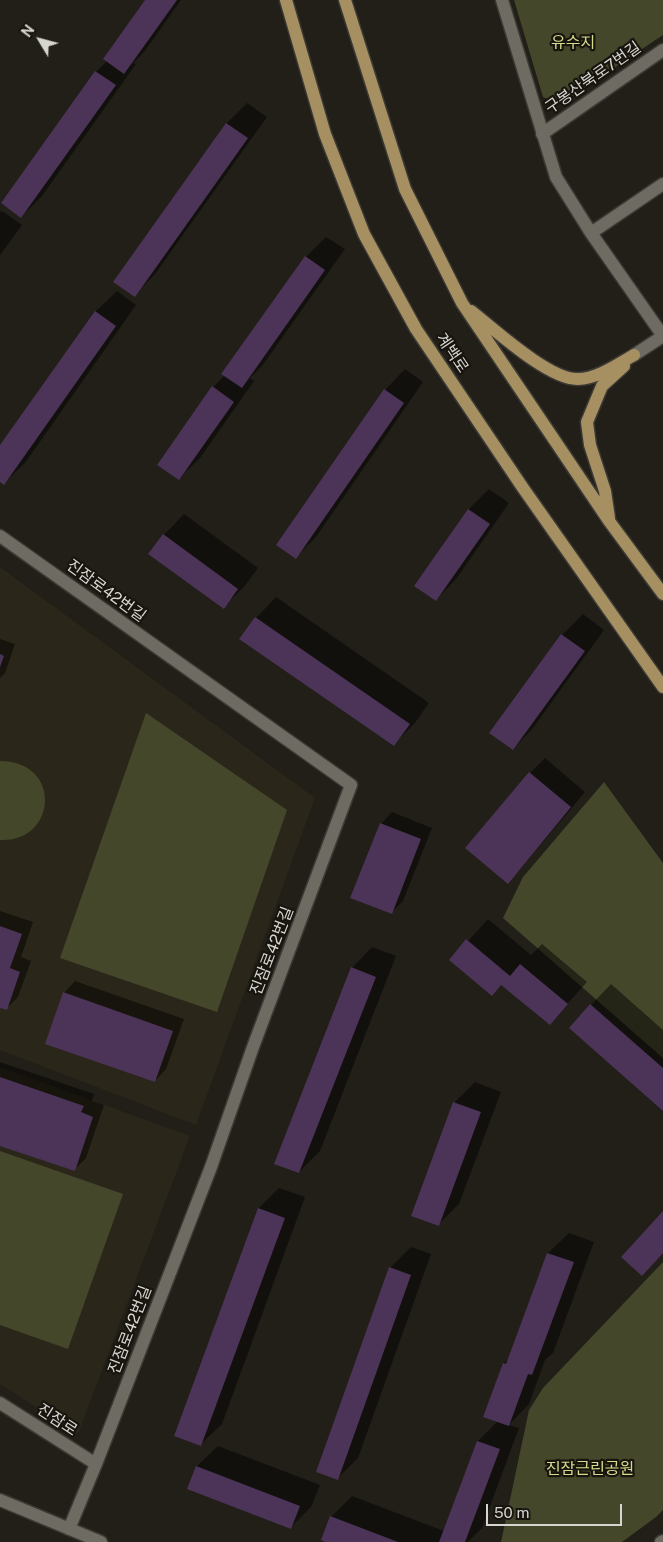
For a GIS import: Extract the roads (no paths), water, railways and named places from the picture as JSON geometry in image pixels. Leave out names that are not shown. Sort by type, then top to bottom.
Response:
[{"type":"main road","name":"계백로","points":[[286,0],[325,134],[364,234],[411,320],[523,488],[663,687]]},
{"type":"main road","points":[[345,0],[405,189],[462,303],[609,521],[663,594]]},
{"type":"main road","points":[[462,303],[515,346],[540,364],[564,377],[578,379],[594,376],[634,356]]},
{"type":"main road","points":[[609,521],[605,491],[590,445],[588,422],[602,386],[634,356]]},
{"type":"street","name":"구봉산북로7번길","points":[[502,0],[556,177],[591,233],[663,336]]},
{"type":"street","name":"구봉산북로7번길","points":[[542,134],[663,50]]},
{"type":"street","points":[[591,233],[663,184]]},
{"type":"street","points":[[634,356],[663,336]]},
{"type":"street","name":"진잠로42번길","points":[[0,536],[350,785],[253,1047],[211,1167],[96,1464],[68,1530]]},
{"type":"street","name":"진잠로","points":[[0,1403],[96,1464]]},
{"type":"street","points":[[0,1500],[68,1530],[101,1542]]},
{"type":"park label","name":"유수지","points":[[573,43]]},
{"type":"park label","name":"진잠근린공원","points":[[590,1469]]}]
